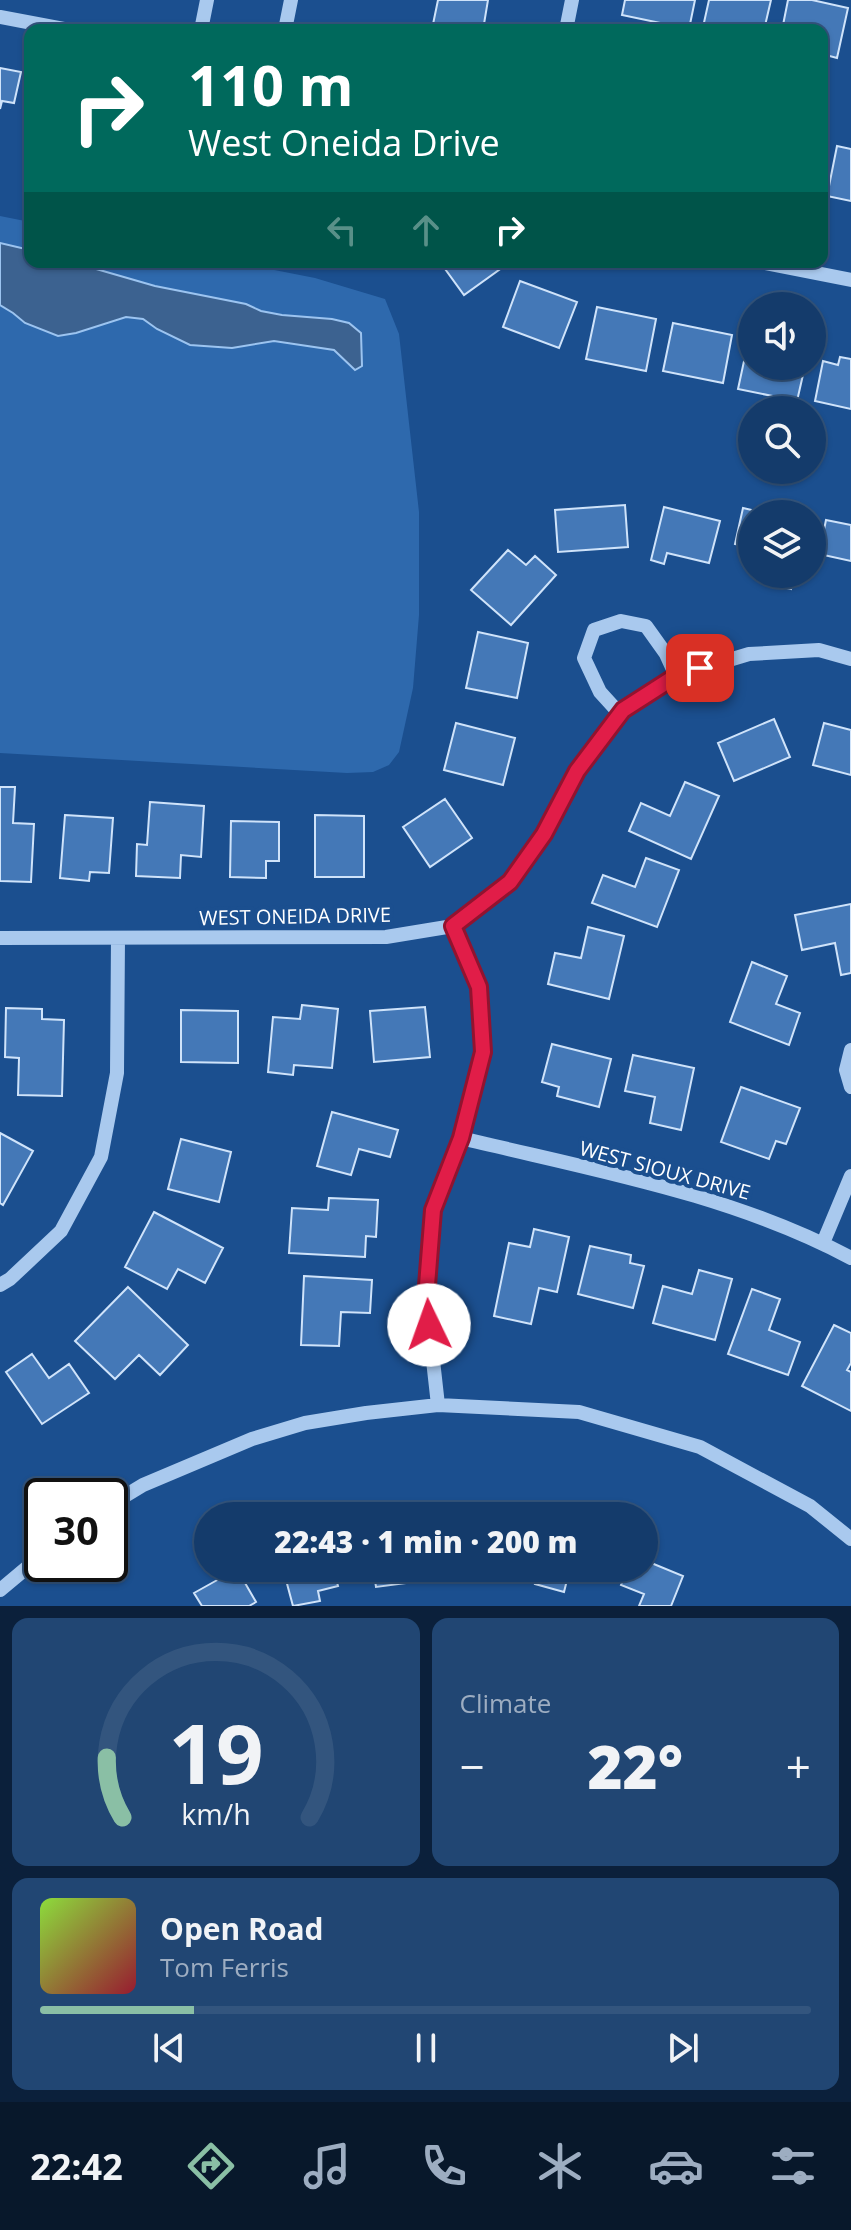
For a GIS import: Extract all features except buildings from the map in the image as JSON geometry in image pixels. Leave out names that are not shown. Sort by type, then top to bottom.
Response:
[{"type":"street","points":[[202,24],[207,0]]},
{"type":"street","points":[[286,24],[291,0]]},
{"type":"street","points":[[567,24],[572,0]]},
{"type":"street","points":[[0,17],[37,24]]},
{"type":"street","points":[[790,268],[851,280]]},
{"type":"street","points":[[620,714],[600,692],[584,658],[594,630],[621,621],[646,626],[666,654],[676,676]]},
{"type":"street","name":"WEST ONEIDA DRIVE","points":[[0,938],[386,937],[453,926],[510,882],[544,834],[577,771],[620,714],[676,676],[749,654],[819,650],[851,659]]},
{"type":"street","points":[[438,1405],[426,1298],[433,1210],[461,1138],[483,1052],[479,987],[453,926]]},
{"type":"street","points":[[0,1285],[61,1231],[101,1157],[117,1073],[118,938]]},
{"type":"street","points":[[851,1050],[846,1070],[851,1087]]},
{"type":"street","name":"WEST SIOUX DRIVE","points":[[461,1138],[653,1184],[739,1210],[823,1243],[851,1258]]},
{"type":"street","points":[[823,1243],[851,1176]]},
{"type":"street","points":[[128,1494],[252,1439],[305,1423],[438,1405],[579,1412],[700,1447],[810,1506],[851,1539]]},
{"type":"street","points":[[0,1590],[24,1570]]},
{"type":"shaded area","points":[[0,216],[24,221],[24,268],[264,268],[315,278],[385,299],[399,334],[419,512],[419,615],[413,688],[399,752],[389,765],[373,772],[347,773],[0,753]]},
{"type":"shaded area","points":[[0,243],[24,249],[24,268],[93,268],[155,286],[246,304],[261,311],[349,323],[361,333],[362,366],[355,370],[334,350],[274,341],[232,348],[190,345],[143,319],[126,317],[58,336],[25,323],[0,305]]},
{"type":"route","points":[[429,1325],[426,1298],[433,1210],[461,1138],[483,1052],[479,987],[453,926],[510,882],[544,834],[577,771],[623,710],[676,676],[700,668]]}]
